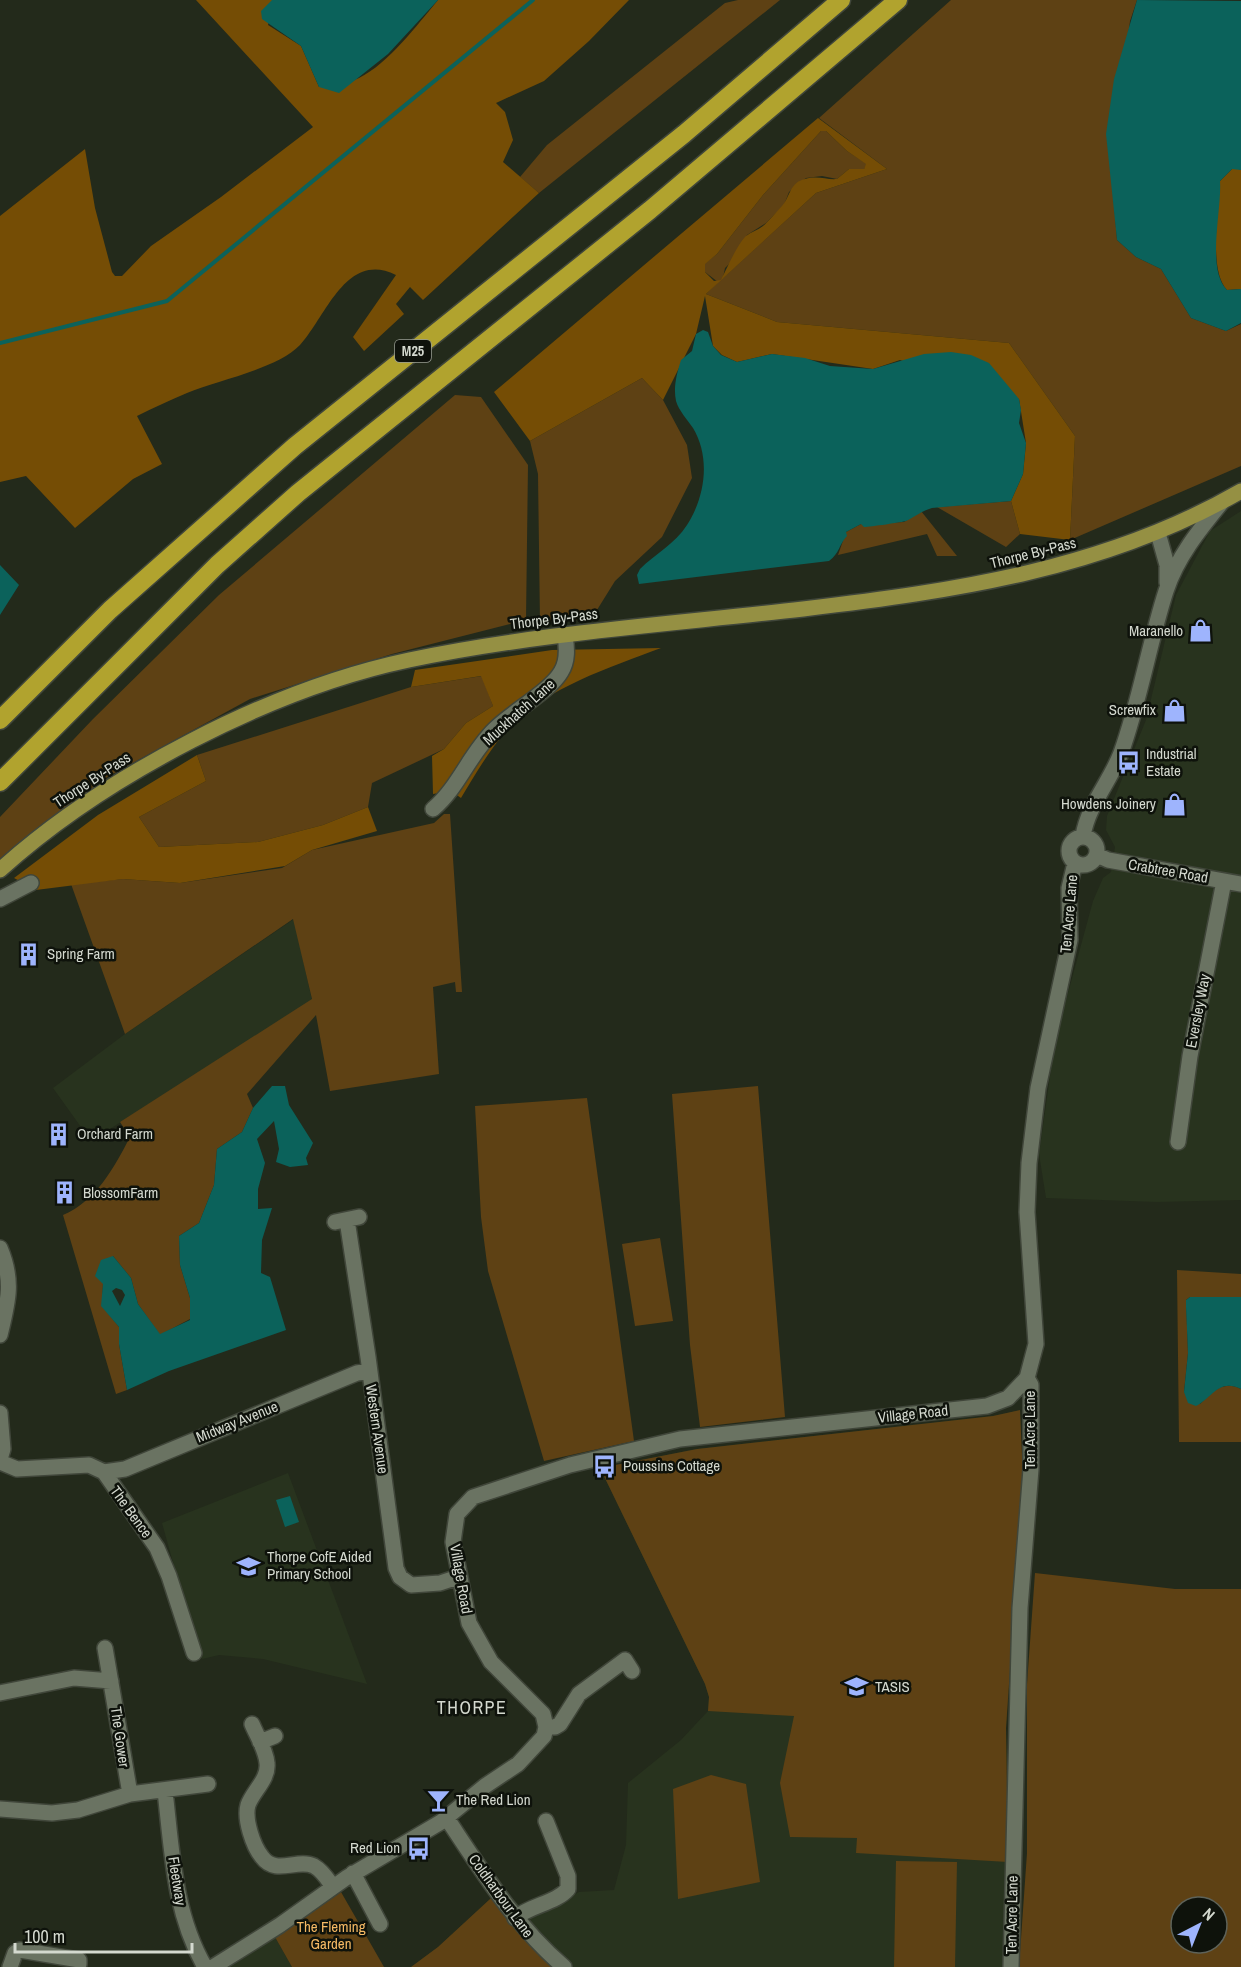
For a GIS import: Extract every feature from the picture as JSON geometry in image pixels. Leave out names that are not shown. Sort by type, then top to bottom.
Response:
[{"type":"highway","name":"M25","points":[[0,720],[110,609],[295,446],[684,134],[841,0]]},
{"type":"highway","name":"M25","points":[[0,782],[217,565],[298,493],[659,202],[898,0]]},
{"type":"main road","name":"Thorpe By-Pass","points":[[0,870],[73,812],[145,766],[262,708],[340,680],[405,661],[485,646],[848,604],[985,583],[1070,563],[1158,533],[1241,491]]},
{"type":"street","points":[[1083,836],[1085,821],[1119,758],[1128,734],[1167,589],[1183,555],[1222,502]]},
{"type":"street","points":[[1158,533],[1167,565],[1167,589]]},
{"type":"street","name":"Muckhatch Lane","points":[[433,809],[451,791],[482,743],[562,672],[567,650],[566,636]]},
{"type":"street","points":[[1083,836],[1096,844],[1097,855],[1090,863],[1075,863],[1070,858],[1069,846],[1072,841],[1083,836]]},
{"type":"street","name":"Crabtree Road","points":[[1097,855],[1108,860],[1241,884]]},
{"type":"street","name":"Ten Acre Lane","points":[[1011,1967],[1020,1608],[1031,1469],[1031,1385],[1028,1378],[1036,1344],[1028,1234],[1029,1163],[1040,1077],[1070,940],[1072,914],[1070,888],[1075,863]]},
{"type":"street","name":"Eversley Way","points":[[1178,1142],[1190,1056],[1224,881]]},
{"type":"street","points":[[0,898],[31,884]]},
{"type":"street","name":"Western Avenue","points":[[347,1220],[398,1574],[407,1583],[419,1586],[458,1577]]},
{"type":"street","points":[[0,1248],[7,1271],[9,1299],[0,1335]]},
{"type":"street","name":"Midway Avenue","points":[[104,1472],[125,1469],[357,1373],[369,1371]]},
{"type":"street","name":"Village Road","points":[[546,1727],[543,1714],[497,1668],[477,1640],[469,1623],[458,1577],[453,1535],[457,1514],[466,1502],[486,1491],[570,1465],[680,1439],[987,1406],[1008,1398],[1028,1378]]},
{"type":"street","points":[[0,1413],[3,1449],[0,1460]]},
{"type":"street","name":"The Bence","points":[[0,1460],[16,1469],[89,1465],[104,1472],[157,1548],[169,1576],[194,1653]]},
{"type":"street","name":"The Gower","points":[[105,1648],[130,1794]]},
{"type":"street","points":[[213,1967],[353,1873],[446,1817],[531,1753],[544,1736],[546,1727],[555,1727],[560,1724],[579,1694],[624,1660],[632,1671]]},
{"type":"street","points":[[0,1693],[74,1678],[111,1681]]},
{"type":"street","points":[[252,1724],[267,1763],[266,1773],[247,1807],[249,1828],[256,1847],[266,1862],[274,1866],[304,1864],[315,1866],[333,1887]]},
{"type":"street","points":[[260,1742],[275,1736]]},
{"type":"street","points":[[0,1809],[52,1813],[78,1810],[130,1794],[208,1784]]},
{"type":"street","name":"Fleetway","points":[[165,1791],[177,1887],[183,1913],[205,1967]]},
{"type":"street","name":"Coldharbour Lane","points":[[446,1817],[515,1918],[535,1942],[564,1967]]},
{"type":"street","points":[[515,1918],[534,1905],[556,1898],[568,1889],[568,1876],[546,1820]]},
{"type":"street","points":[[353,1873],[380,1924]]},
{"type":"street","points":[[0,1965],[8,1967],[15,1953],[20,1950],[79,1960],[79,1964]]},
{"type":"shaded area","points":[[196,0],[274,0],[268,25],[301,46],[319,87],[350,82],[370,72],[402,43],[438,0],[629,0],[589,41],[544,81],[496,103],[505,112],[513,140],[503,162],[539,193],[423,300],[410,287],[396,304],[404,314],[364,351],[353,337],[396,275],[379,270],[364,271],[339,290],[310,333],[290,353],[277,361],[187,393],[137,416],[162,464],[133,479],[75,528],[26,476],[0,482],[0,216],[85,149],[95,208],[112,272],[115,276],[122,276],[151,246],[221,197],[313,127]]},
{"type":"shaded area","points":[[818,118],[887,169],[816,193],[706,294],[777,322],[1009,343],[1075,436],[1070,540],[1020,534],[1011,501],[1023,474],[1026,443],[1019,399],[900,360],[873,369],[772,354],[737,362],[722,355],[713,346],[705,296],[696,334],[663,400],[642,378],[530,441],[494,392]],"holes":[[[821,131],[826,131],[847,151],[866,164],[864,169],[849,169],[837,179],[810,178],[796,183],[785,202],[768,222],[746,236],[721,280],[714,281],[705,272],[705,264],[717,254],[763,195]]]},
{"type":"shaded area","points":[[1232,169],[1241,170],[1241,289],[1227,290],[1221,281],[1216,254],[1220,181]]},
{"type":"shaded area","points":[[1241,511],[1241,1200],[1157,1202],[1046,1198],[1039,1154],[1055,1041],[1093,901],[1103,878],[1111,872],[1115,847],[1106,830],[1107,816],[1146,720],[1176,595],[1210,531]]},
{"type":"shaded area","points":[[661,648],[580,680],[540,702],[501,737],[461,798],[451,791],[433,794],[432,756],[444,749],[466,723],[493,706],[481,676],[411,687],[415,670],[552,650]]},
{"type":"shaded area","points":[[197,755],[206,781],[139,817],[159,847],[258,842],[323,825],[368,807],[377,831],[312,850],[285,866],[180,883],[123,879],[36,890],[14,878],[98,815]]},
{"type":"shaded area","points":[[294,919],[312,1000],[91,1141],[53,1088],[125,1034]]},
{"type":"shaded area","name":"TASIS","points":[[1020,1410],[1023,1479],[1006,1728],[1009,1825],[1003,1967],[411,1967],[438,1947],[502,1888],[531,1917],[579,1892],[614,1890],[626,1845],[628,1783],[681,1740],[708,1711],[709,1697],[705,1684],[600,1468],[697,1449],[993,1416]]},
{"type":"shaded area","name":"Thorpe CofE Aided Primary School","points":[[288,1473],[367,1684],[263,1659],[219,1655],[202,1659],[198,1652],[162,1523]]},
{"type":"shaded area","points":[[275,1937],[292,1967],[230,1967]]},
{"type":"green space","points":[[738,0],[780,0],[539,193],[520,177],[547,145],[725,3]]},
{"type":"green space","points":[[951,0],[1137,0],[1130,21],[1111,167],[1117,240],[1136,257],[1161,269],[1191,318],[1226,331],[1241,324],[1241,466],[1070,540],[1075,436],[1009,343],[777,322],[706,294],[718,282],[705,272],[704,264],[717,254],[763,195],[821,131],[826,131],[847,151],[867,164],[864,169],[849,169],[837,179],[822,176],[806,178],[789,192],[784,205],[766,223],[747,235],[735,258],[725,268],[723,278],[816,193],[887,169],[819,118]]},
{"type":"green space","points":[[642,378],[663,400],[687,445],[692,478],[662,537],[615,581],[592,618],[540,623],[538,474],[530,441]]},
{"type":"green space","points":[[455,395],[481,397],[528,465],[526,620],[392,654],[250,699],[107,777],[0,859],[0,817],[93,719],[219,595]]},
{"type":"green space","points":[[1011,501],[1020,534],[1006,547],[937,507]]},
{"type":"green space","points":[[921,511],[957,556],[937,556],[927,534],[838,555],[846,532],[861,524],[904,522]]},
{"type":"green space","points":[[482,676],[493,706],[466,723],[444,749],[372,783],[368,807],[323,825],[258,842],[159,847],[139,817],[206,781],[197,755],[411,687]]},
{"type":"green space","points":[[444,814],[450,814],[462,992],[456,992],[455,982],[433,987],[439,1074],[330,1091],[316,1015],[247,1094],[253,1108],[242,1132],[217,1149],[214,1185],[199,1223],[179,1236],[180,1265],[190,1298],[190,1319],[160,1335],[138,1304],[131,1278],[113,1256],[103,1284],[102,1306],[119,1327],[119,1344],[127,1390],[116,1394],[63,1215],[75,1209],[94,1192],[117,1160],[130,1137],[120,1122],[312,999],[293,919],[125,1034],[71,884],[123,879],[180,883],[282,868],[312,850],[434,823]]},
{"type":"green space","points":[[758,1086],[785,1417],[700,1427],[690,1345],[672,1094]]},
{"type":"green space","points":[[587,1098],[634,1441],[544,1461],[488,1271],[481,1217],[475,1106]]},
{"type":"green space","points":[[660,1238],[673,1321],[635,1326],[622,1244]]},
{"type":"green space","points":[[1177,1270],[1241,1274],[1241,1297],[1190,1297],[1186,1300],[1188,1353],[1184,1392],[1200,1404],[1223,1387],[1241,1389],[1241,1442],[1179,1442]]},
{"type":"green space","name":"TASIS","points":[[1020,1410],[1023,1479],[1006,1728],[1008,1862],[856,1853],[857,1838],[790,1837],[780,1783],[794,1716],[708,1711],[709,1697],[705,1684],[600,1468],[697,1449],[993,1416]]},
{"type":"green space","points":[[1035,1573],[1175,1589],[1241,1589],[1241,1967],[1019,1967],[1027,1853],[1027,1684]]},
{"type":"green space","points":[[711,1775],[746,1784],[760,1882],[678,1899],[673,1789]]},
{"type":"green space","points":[[896,1861],[957,1862],[955,1967],[894,1967]]},
{"type":"green space","points":[[502,1888],[553,1967],[411,1967],[438,1947]]},
{"type":"green space","name":"The Fleming Garden","points":[[341,1892],[384,1967],[292,1967],[275,1937]]},
{"type":"water","points":[[272,0],[438,0],[388,54],[339,93],[319,87],[301,46],[262,19],[261,11]]},
{"type":"water","points":[[1137,0],[1241,1],[1241,170],[1232,169],[1220,181],[1216,254],[1217,268],[1227,290],[1241,289],[1241,323],[1226,331],[1191,318],[1161,269],[1136,257],[1117,240],[1106,134],[1114,79]]},
{"type":"water","points":[[703,330],[708,332],[713,346],[721,355],[737,362],[772,354],[805,358],[830,366],[873,369],[924,354],[951,352],[971,355],[989,363],[1019,399],[1021,410],[1019,423],[1026,443],[1023,474],[1011,501],[932,508],[906,521],[867,527],[861,524],[846,532],[847,536],[829,561],[639,584],[637,575],[640,569],[682,532],[693,514],[702,490],[704,464],[699,440],[677,405],[675,391],[681,360],[692,351],[696,334]]},
{"type":"water","points":[[0,565],[19,585],[0,615]]},
{"type":"water","points":[[272,1086],[285,1086],[289,1105],[313,1143],[306,1158],[308,1165],[290,1167],[276,1162],[279,1149],[274,1121],[257,1139],[265,1163],[258,1189],[258,1209],[272,1208],[262,1240],[261,1273],[270,1277],[286,1330],[169,1371],[127,1390],[119,1344],[119,1327],[101,1306],[103,1284],[95,1276],[101,1260],[113,1256],[131,1278],[138,1304],[160,1334],[190,1320],[190,1298],[180,1265],[179,1236],[199,1223],[214,1185],[217,1149],[242,1132],[253,1108]],"holes":[[[116,1288],[122,1290],[125,1295],[120,1306],[112,1291]]]},
{"type":"water","points":[[1190,1297],[1241,1297],[1241,1389],[1233,1386],[1222,1387],[1196,1406],[1188,1403],[1184,1392],[1188,1353],[1186,1300]]},
{"type":"water","points":[[290,1496],[299,1522],[285,1527],[276,1500]]},
{"type":"waterway","points":[[0,343],[167,301],[533,0]]},
{"type":"place","name":"Maranello","points":[[1201,631]]},
{"type":"place","name":"Screwfix","points":[[1174,710]]},
{"type":"place","name":"Industrial Estate","points":[[1128,763]]},
{"type":"place","name":"Howdens Joinery","points":[[1174,804]]},
{"type":"place","name":"Spring Farm","points":[[29,954]]},
{"type":"place","name":"Orchard Farm","points":[[59,1134]]},
{"type":"place","name":"BlossomFarm","points":[[65,1193]]},
{"type":"place","name":"Poussins Cottage","points":[[605,1466]]},
{"type":"place","name":"Thorpe CofE Aided Primary School","points":[[249,1566]]},
{"type":"place","name":"TASIS","points":[[857,1687]]},
{"type":"place","name":"The Red Lion","points":[[438,1800]]},
{"type":"place","name":"Red Lion","points":[[418,1848]]},
{"type":"district","name":"THORPE","points":[[472,1708]]}]
